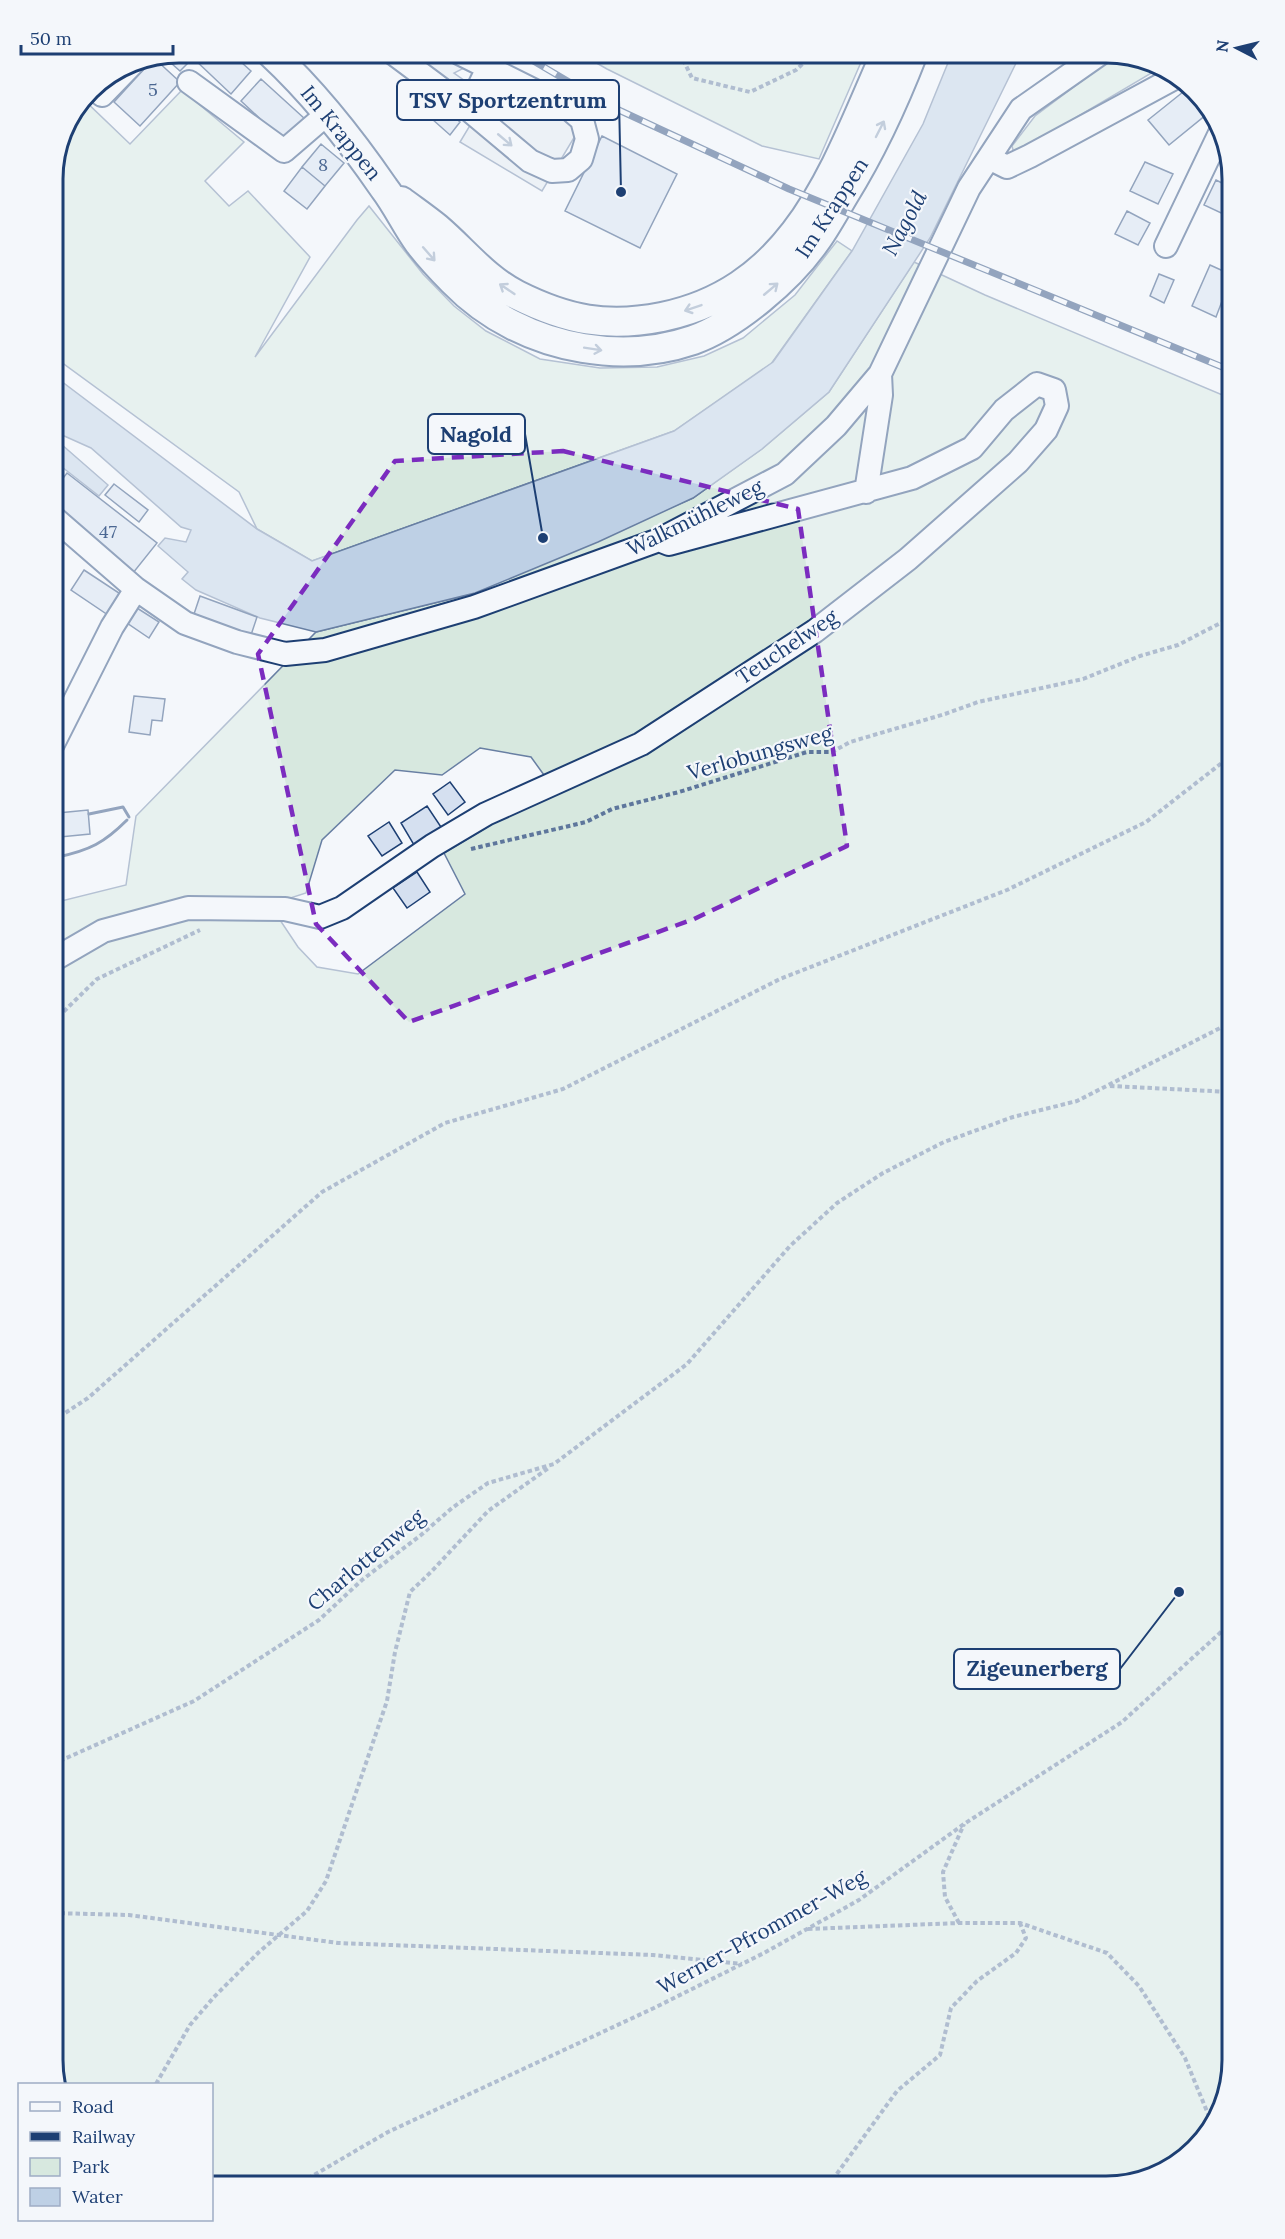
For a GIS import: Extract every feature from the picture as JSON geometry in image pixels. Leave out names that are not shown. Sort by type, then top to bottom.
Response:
[{"type":"main road","name":"Im Krappen","points":[[281,63],[327,114],[385,188],[419,242],[454,282],[492,315],[528,333],[564,345],[608,352],[647,350],[694,339],[736,318],[769,291],[814,243],[860,168],[897,94],[909,63]]},
{"type":"main road","name":"Im Krappen","points":[[385,188],[438,229],[478,269],[515,294],[558,314],[601,322],[637,322],[680,313],[717,300],[750,280],[782,250],[811,212],[840,156],[882,63]]},
{"type":"street","points":[[407,63],[468,109],[530,161],[552,171],[568,170],[581,159],[587,139],[582,120],[567,107],[482,63]]},
{"type":"street","name":"Walkmühleweg","points":[[63,526],[136,590],[185,623],[237,642],[285,654],[325,650],[474,607],[659,540],[784,474],[836,426],[880,374],[969,188],[1021,109],[1087,63]]},
{"type":"street","points":[[468,109],[489,66]]},
{"type":"street","points":[[189,82],[284,152],[327,114]]},
{"type":"street","points":[[989,158],[1007,166],[1022,160],[1168,82]]},
{"type":"street","points":[[102,95],[112,85]]},
{"type":"street","points":[[1166,246],[1216,142]]},
{"type":"street","points":[[866,492],[881,394],[880,374]]},
{"type":"street","name":"Teuchelweg","points":[[63,954],[103,931],[188,908],[285,909],[320,917],[342,908],[432,846],[486,814],[641,744],[815,631],[908,559],[1018,462],[1046,430],[1057,406],[1054,390],[1038,384],[1004,410],[972,448],[912,478],[669,544],[659,540]]},
{"type":"street","points":[[63,718],[112,627],[136,590]]},
{"type":"path","points":[[685,63],[692,78],[750,92],[796,70],[803,63]]},
{"type":"path","name":"Verlobungsweg","points":[[467,850],[586,822],[612,809],[679,792],[807,752],[832,752],[850,742],[978,702],[1083,679],[1140,656],[1178,645],[1222,623]]},
{"type":"path","points":[[63,1414],[88,1398],[322,1192],[332,1186],[445,1123],[563,1089],[780,979],[1007,890],[1146,822],[1222,763]]},
{"type":"path","points":[[63,1012],[97,979],[207,928]]},
{"type":"path","name":"Charlottenweg","points":[[63,1759],[194,1701],[319,1620],[362,1580],[452,1508],[488,1483],[554,1464],[687,1364],[790,1246],[837,1203],[883,1173],[944,1142],[1013,1117],[1077,1101],[1222,1028]]},
{"type":"path","points":[[1108,1086],[1222,1091]]},
{"type":"path","points":[[157,2083],[190,2025],[214,1996],[307,1911],[326,1881],[387,1701],[394,1652],[410,1592],[488,1511],[554,1464]]},
{"type":"path","name":"Werner-Pfrommer-Weg","points":[[313,2176],[388,2132],[502,2081],[742,1964],[859,1900],[964,1824],[1122,1722],[1222,1632]]},
{"type":"path","points":[[959,1923],[945,1897],[943,1872],[964,1824]]},
{"type":"path","points":[[63,1913],[129,1915],[339,1943],[653,1955],[742,1964]]},
{"type":"path","points":[[835,2176],[897,2091],[940,2055],[951,2008],[977,1981],[1016,1953],[1026,1938],[1020,1923]]},
{"type":"path","points":[[806,1929],[1020,1923],[1107,1953],[1139,1986],[1185,2058],[1208,2114]]},
{"type":"highlighted area","points":[[563,451],[798,509],[847,846],[694,919],[409,1022],[316,924],[258,654],[395,461]]},
{"type":"green space","points":[[596,63],[861,63],[819,159],[762,146]]},
{"type":"green space","points":[[1106,63],[1129,65],[1152,73],[1014,154],[1012,146],[1035,116]]},
{"type":"green space","points":[[182,90],[244,142],[205,181],[229,206],[248,191],[310,257],[255,357],[369,206],[423,274],[454,306],[486,331],[540,359],[600,368],[657,367],[704,356],[743,338],[795,295],[837,241],[852,251],[771,364],[674,431],[312,561],[257,529],[239,492],[63,363],[63,171],[69,142],[90,105],[130,144]]},
{"type":"green space","points":[[914,262],[985,295],[1222,395],[1222,2060],[1216,2097],[1202,2124],[1183,2147],[1143,2170],[1114,2176],[213,2176],[213,2083],[65,2083],[64,2075],[63,901],[126,885],[136,816],[316,632],[475,593],[693,498],[762,449],[829,392]],"holes":[[[480,748],[531,757],[544,775],[604,752],[612,769],[492,824],[444,853],[465,894],[358,974],[317,967],[298,947],[280,920],[284,900],[306,893],[322,840],[395,770],[442,775]]]},
{"type":"shaded area","points":[[415,63],[464,63],[468,66],[454,73],[465,81],[450,89]]},
{"type":"shaded area","points":[[499,77],[581,126],[542,191],[460,142]]},
{"type":"water","points":[[948,63],[1016,63],[930,238],[829,392],[762,449],[693,498],[598,542],[475,593],[316,632],[260,618],[196,590],[182,579],[188,572],[158,546],[165,538],[186,542],[191,530],[181,527],[91,448],[63,435],[63,383],[257,529],[312,561],[674,431],[773,362],[852,251],[923,124]]},
{"type":"water","points":[[63,446],[108,485],[99,496],[63,468]]},
{"type":"building","points":[[188,63],[180,71],[172,64]]},
{"type":"building","points":[[198,63],[242,63],[251,71],[231,94]]},
{"type":"building","points":[[161,64],[180,82],[140,126],[114,102],[144,69],[149,67]]},
{"type":"building","points":[[261,79],[305,119],[284,141],[241,101]]},
{"type":"building","points":[[1183,92],[1203,117],[1169,145],[1148,120]]},
{"type":"building","points":[[434,99],[460,122],[450,135],[423,111]]},
{"type":"building","points":[[602,136],[677,174],[640,248],[565,211]]},
{"type":"building","points":[[321,144],[344,163],[325,186],[302,167]]},
{"type":"building","points":[[1145,162],[1173,174],[1158,204],[1130,191]]},
{"type":"building","points":[[302,167],[325,186],[307,209],[284,191]]},
{"type":"building","points":[[1216,180],[1222,183],[1222,213],[1204,205]]},
{"type":"building","points":[[1127,211],[1150,223],[1138,245],[1115,234]]},
{"type":"building","points":[[1210,265],[1222,270],[1222,301],[1216,317],[1192,306]]},
{"type":"building","points":[[1159,274],[1174,280],[1164,303],[1150,296]]},
{"type":"building","points":[[67,473],[157,543],[133,573],[63,516],[63,478]]},
{"type":"building","points":[[114,484],[148,510],[139,522],[105,495]]},
{"type":"building","points":[[84,570],[122,595],[108,615],[71,590]]},
{"type":"building","points":[[200,596],[257,617],[251,635],[194,614]]},
{"type":"building","points":[[137,608],[159,622],[149,638],[127,623]]},
{"type":"building","points":[[134,696],[165,699],[162,721],[152,720],[150,735],[129,732]]},
{"type":"building","points":[[450,782],[465,802],[448,815],[433,794]]},
{"type":"building","points":[[427,806],[441,827],[414,845],[401,823]]},
{"type":"building","points":[[88,810],[90,834],[63,837],[63,812]]},
{"type":"building","points":[[389,822],[402,843],[382,856],[368,836]]},
{"type":"building","points":[[417,872],[430,892],[407,908],[393,888]]},
{"type":"railway","points":[[537,63],[608,105],[789,189],[1222,367]]},
{"type":"wall","points":[[89,814],[123,807],[129,817]]},
{"type":"wall","points":[[63,856],[79,852],[96,844],[127,820]]},
{"type":"place","name":"TSV Sportzentrum","points":[[621,192]]},
{"type":"place","name":"Nagold","points":[[543,538]]},
{"type":"place","name":"Zigeunerberg","points":[[1179,1592]]}]
